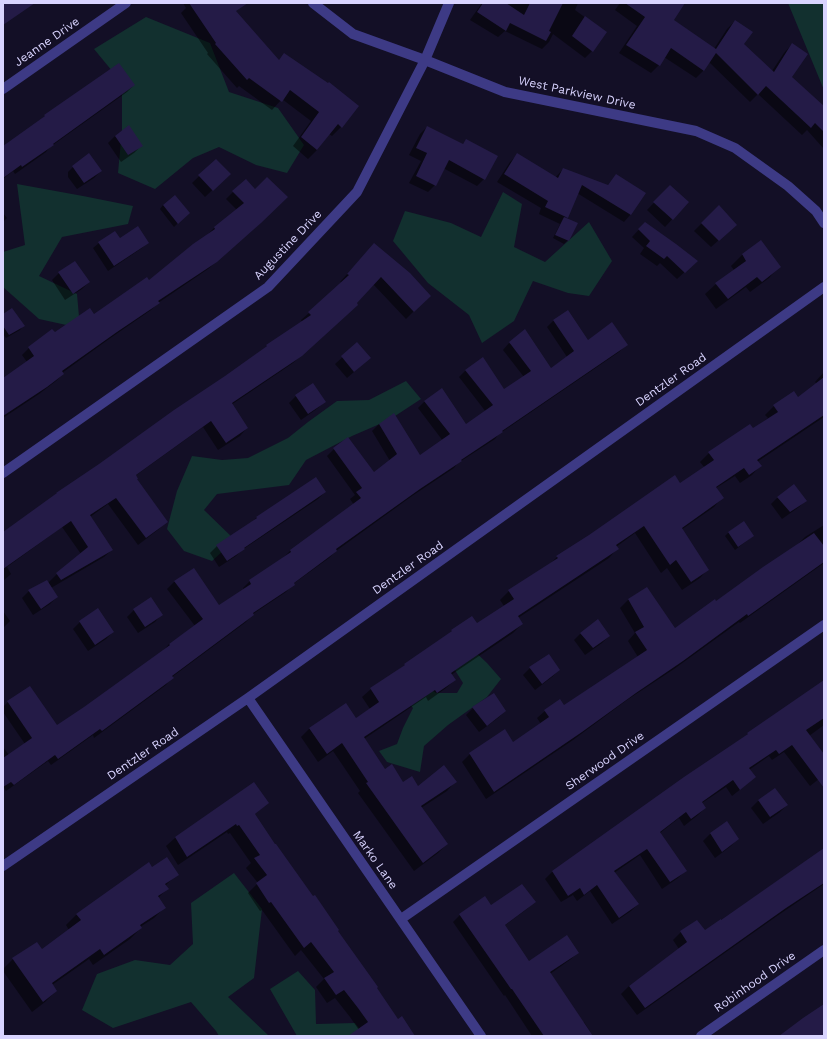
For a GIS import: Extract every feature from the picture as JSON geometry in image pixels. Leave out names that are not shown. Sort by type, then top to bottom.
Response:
[{"type":"street","name":"Jeanne Drive","points":[[3,89],[126,3]]},
{"type":"street","name":"West Parkview Drive","points":[[314,3],[353,34],[425,60],[505,92],[696,131],[735,148],[782,182],[816,211],[824,223]]},
{"type":"street","name":"Augustine Drive","points":[[3,473],[268,287],[357,192],[425,60],[449,3]]},
{"type":"street","name":"Dentzler Road","points":[[3,866],[248,698],[824,288]]},
{"type":"street","name":"Sherwood Drive","points":[[401,919],[824,625]]},
{"type":"street","name":"Marko Lane","points":[[248,698],[481,1036]]},
{"type":"street","name":"Robinhood Drive","points":[[702,1036],[824,950]]},
{"type":"green space","points":[[788,3],[824,3],[824,90]]},
{"type":"green space","points":[[146,17],[210,43],[229,92],[278,108],[304,145],[287,173],[256,165],[219,147],[193,158],[155,189],[118,173],[122,129],[122,83],[94,49]]},
{"type":"green space","points":[[17,184],[133,206],[128,224],[62,237],[39,276],[77,294],[80,328],[39,319],[3,287],[3,252],[25,245]]},
{"type":"green space","points":[[503,192],[522,204],[514,247],[545,262],[589,222],[612,261],[589,296],[568,293],[533,281],[514,321],[482,343],[469,315],[428,283],[393,241],[405,211],[451,223],[481,237]]},
{"type":"green space","points":[[406,381],[421,399],[389,420],[352,436],[306,460],[289,485],[217,494],[204,510],[235,540],[212,561],[184,551],[167,529],[177,491],[192,456],[222,460],[248,458],[288,438],[337,401],[369,400]]},
{"type":"green space","points":[[469,646],[501,679],[487,697],[448,725],[424,746],[420,772],[387,762],[379,751],[397,744],[413,708],[402,696],[411,674],[436,693],[457,693],[463,683],[448,659]]},
{"type":"green space","points":[[234,873],[262,909],[254,978],[228,997],[268,1035],[267,1036],[219,1036],[191,1002],[113,1028],[82,1010],[97,974],[135,960],[170,965],[193,944],[191,903]]},
{"type":"green space","points":[[298,971],[315,990],[316,1024],[355,1023],[365,1036],[297,1036],[270,989]]},
{"type":"building","points":[[3,3],[35,3],[3,25]]},
{"type":"building","points":[[189,3],[248,3],[236,11],[279,60],[284,53],[328,83],[329,82],[359,106],[342,128],[338,124],[317,150],[301,137],[319,112],[290,90],[282,102],[249,78],[247,80],[215,44],[216,43]]},
{"type":"building","points":[[483,3],[506,3],[524,15],[530,3],[563,3],[549,31],[551,32],[546,41],[510,23],[506,31],[477,12]]},
{"type":"building","points":[[625,3],[685,3],[674,20],[716,49],[735,20],[753,32],[744,44],[774,72],[792,43],[808,54],[792,77],[824,106],[824,132],[815,123],[811,128],[766,86],[758,95],[716,53],[704,71],[671,48],[660,66],[626,45],[645,17]]},
{"type":"building","points":[[585,16],[607,32],[593,52],[572,36]]},
{"type":"building","points":[[119,63],[135,85],[53,144],[54,145],[3,178],[3,146],[45,116],[44,115]]},
{"type":"building","points":[[129,125],[143,146],[128,155],[115,136]]},
{"type":"building","points":[[427,126],[463,144],[466,139],[498,156],[485,180],[449,160],[436,186],[416,176],[427,153],[416,148]]},
{"type":"building","points":[[89,153],[102,171],[84,183],[72,166]]},
{"type":"building","points":[[517,153],[558,178],[563,168],[608,185],[616,174],[646,193],[631,215],[582,185],[568,218],[545,207],[548,201],[504,174]]},
{"type":"building","points":[[216,159],[231,174],[213,191],[198,175]]},
{"type":"building","points":[[267,177],[288,197],[261,223],[217,262],[158,301],[160,303],[62,371],[64,374],[47,387],[3,416],[3,378],[34,356],[28,347],[52,329],[55,332],[90,308],[94,314],[147,277],[149,280],[193,244],[215,229],[214,227],[244,203],[232,191],[246,179],[255,189]]},
{"type":"building","points":[[670,185],[689,202],[673,220],[653,202]]},
{"type":"building","points":[[175,195],[190,213],[178,224],[163,205]]},
{"type":"building","points":[[719,205],[737,225],[719,241],[701,223]]},
{"type":"building","points":[[564,217],[578,223],[569,241],[555,235]]},
{"type":"building","points":[[645,222],[698,261],[685,273],[667,256],[664,259],[646,246],[650,241],[638,229]]},
{"type":"building","points":[[138,226],[149,243],[114,266],[98,242],[115,231],[120,238]]},
{"type":"building","points":[[761,240],[781,267],[762,282],[757,277],[728,299],[715,283],[746,261],[742,254]]},
{"type":"building","points":[[374,243],[410,273],[431,296],[414,312],[381,277],[357,303],[358,305],[302,356],[232,403],[248,428],[226,443],[211,421],[136,475],[137,479],[168,522],[146,538],[116,498],[90,515],[113,550],[61,580],[56,573],[88,547],[71,521],[3,569],[3,532],[174,410],[225,376],[267,346],[266,345],[311,315],[308,312],[349,275],[347,274]]},
{"type":"building","points":[[75,261],[90,282],[73,294],[58,272]]},
{"type":"building","points":[[12,308],[25,326],[9,335],[3,326],[3,314]]},
{"type":"building","points":[[568,310],[588,340],[612,322],[628,345],[502,431],[503,432],[336,549],[337,551],[294,583],[295,585],[253,613],[254,615],[172,676],[174,678],[102,731],[100,729],[58,759],[55,755],[14,785],[11,782],[3,787],[3,758],[32,738],[7,701],[30,686],[57,725],[84,707],[170,645],[169,644],[203,619],[174,581],[194,568],[219,605],[251,584],[249,580],[291,552],[290,550],[361,498],[356,492],[362,488],[333,448],[348,437],[374,472],[397,454],[379,424],[394,413],[420,455],[450,434],[424,401],[442,388],[466,424],[493,405],[465,370],[483,357],[504,389],[531,371],[509,342],[525,329],[551,368],[574,351],[553,320]]},
{"type":"building","points":[[357,342],[371,358],[354,372],[341,356]]},
{"type":"building","points":[[824,377],[824,415],[757,460],[762,466],[749,475],[744,468],[716,487],[724,498],[682,528],[709,570],[691,582],[676,560],[670,565],[644,526],[616,545],[619,549],[518,616],[523,624],[451,673],[456,680],[437,693],[435,690],[364,737],[385,769],[392,764],[403,782],[412,776],[418,786],[444,765],[457,782],[421,806],[448,844],[423,863],[366,783],[368,782],[342,743],[327,754],[309,728],[346,703],[356,718],[379,702],[370,688],[405,665],[404,664],[472,616],[477,623],[514,599],[508,590],[558,558],[556,556],[589,535],[675,475],[680,483],[714,460],[708,452],[750,424],[753,428],[778,412],[773,405],[794,391],[798,397]]},
{"type":"building","points":[[313,383],[326,402],[308,414],[295,395]]},
{"type":"building","points":[[316,477],[326,492],[227,561],[216,545]]},
{"type":"building","points":[[794,484],[807,501],[790,512],[777,497]]},
{"type":"building","points":[[744,521],[754,536],[738,547],[728,532]]},
{"type":"building","points":[[814,533],[824,546],[824,562],[748,616],[747,614],[683,661],[494,792],[469,753],[505,729],[513,742],[549,717],[544,710],[560,699],[564,705],[647,650],[635,632],[644,627],[628,599],[647,587],[675,628],[715,599],[716,601]]},
{"type":"building","points":[[47,580],[58,597],[41,609],[28,590]]},
{"type":"building","points":[[151,597],[163,615],[145,627],[133,609]]},
{"type":"building","points":[[98,608],[114,632],[95,645],[79,621]]},
{"type":"building","points":[[598,619],[610,636],[593,648],[580,633]]},
{"type":"building","points":[[549,654],[560,670],[542,684],[529,667]]},
{"type":"building","points":[[824,680],[824,718],[806,730],[824,754],[824,788],[792,745],[779,754],[776,750],[749,768],[756,777],[740,790],[733,780],[702,802],[706,808],[691,819],[686,812],[660,832],[687,871],[670,882],[647,849],[614,871],[639,904],[619,918],[597,885],[584,895],[580,888],[568,896],[552,871]]},
{"type":"building","points":[[494,693],[506,711],[487,726],[472,707]]},
{"type":"building","points":[[254,782],[269,803],[255,814],[313,896],[315,895],[398,1019],[402,1016],[415,1036],[348,1036],[368,1022],[344,990],[336,995],[324,978],[334,972],[311,942],[304,948],[271,902],[269,903],[256,883],[267,875],[254,858],[260,855],[239,825],[237,826],[236,824],[187,857],[175,837]]},
{"type":"building","points":[[775,788],[788,805],[770,817],[758,800]]},
{"type":"building","points":[[727,821],[739,839],[722,852],[710,833]]},
{"type":"building","points":[[824,848],[824,883],[786,908],[645,1008],[629,986],[687,942],[680,931],[697,920],[705,930]]},
{"type":"building","points":[[167,857],[179,875],[165,884],[169,889],[158,896],[166,908],[140,925],[142,928],[104,955],[100,949],[52,983],[57,991],[43,1002],[12,958],[37,942],[42,949],[81,920],[76,914],[149,862],[152,867]]},
{"type":"building","points":[[522,884],[536,902],[505,925],[529,961],[567,935],[579,953],[550,972],[593,1036],[544,1036],[459,914],[485,896],[491,905]]},
{"type":"building","points":[[824,1004],[824,1036],[779,1036],[803,1018]]}]
